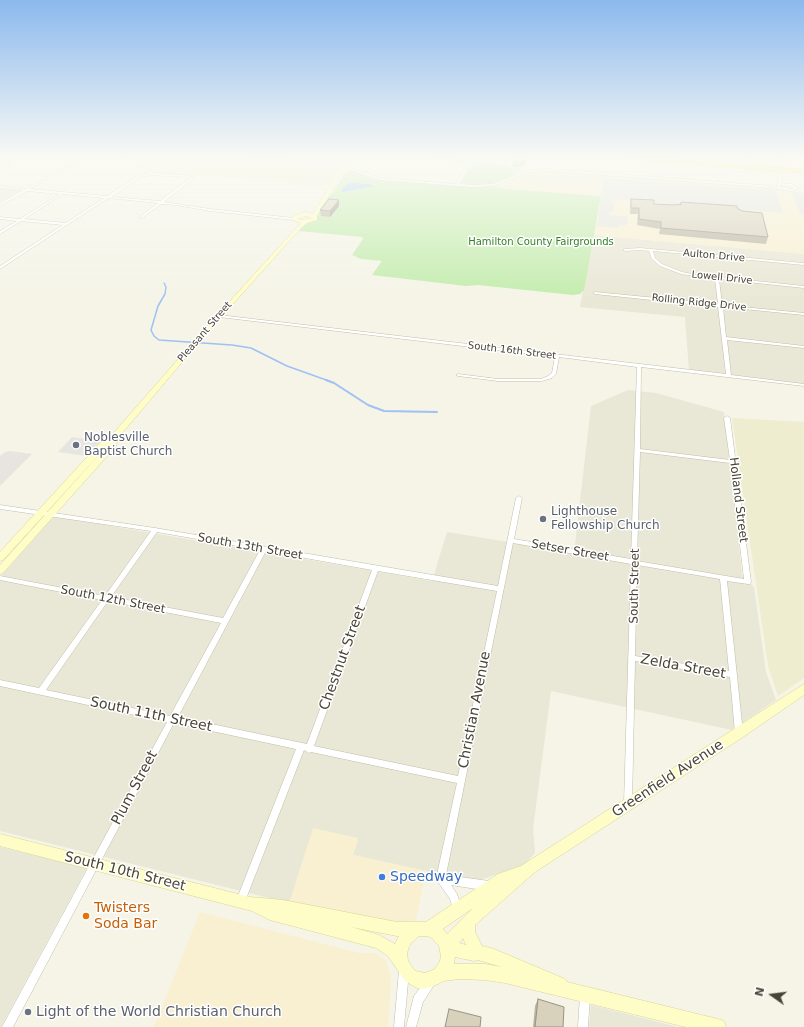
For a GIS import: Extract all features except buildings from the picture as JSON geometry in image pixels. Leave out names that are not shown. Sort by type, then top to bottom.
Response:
[{"type":"street","points":[[0,233],[43,206]]},
{"type":"street","points":[[0,268],[93,206]]},
{"type":"street","points":[[142,217],[156,206]]},
{"type":"street","points":[[189,206],[296,221],[316,206]]},
{"type":"street","points":[[305,214],[314,216],[320,206]]},
{"type":"street","name":"Pleasant Street","points":[[0,558],[102,446],[114,438],[219,316],[296,221],[305,222],[313,220],[314,216]]},
{"type":"street","points":[[0,218],[66,224]]},
{"type":"street","name":"Aulton Drive","points":[[625,250],[651,250],[804,264]]},
{"type":"street","name":"Lowell Drive","points":[[651,250],[653,258],[666,268],[691,275],[804,287]]},
{"type":"street","points":[[0,261],[9,262]]},
{"type":"street","points":[[717,278],[729,376]]},
{"type":"street","name":"Rolling Ridge Drive","points":[[595,293],[804,314]]},
{"type":"street","name":"South 16th Street","points":[[219,316],[804,385]]},
{"type":"street","points":[[725,338],[804,347]]},
{"type":"street","points":[[458,375],[498,380],[542,380],[554,374],[557,356]]},
{"type":"street","name":"South Street","points":[[628,805],[633,658],[639,366]]},
{"type":"street","name":"Holland Street","points":[[727,418],[748,582]]},
{"type":"street","name":"Pleasant Street","points":[[0,571],[113,444],[114,438]]},
{"type":"street","points":[[638,450],[733,462]]},
{"type":"street","name":"Christian Avenue","points":[[441,879],[499,589],[511,541],[518,498]]},
{"type":"street","name":"South 13th Street","points":[[0,507],[155,530],[499,589]]},
{"type":"street","points":[[42,691],[155,530]]},
{"type":"street","name":"Setser Street","points":[[511,541],[748,582]]},
{"type":"street","name":"Plum Street","points":[[8,1027],[264,549]]},
{"type":"street","name":"Chestnut Street","points":[[245,903],[376,568]]},
{"type":"street","name":"South 12th Street","points":[[0,578],[225,621]]},
{"type":"street","points":[[723,578],[739,733]]},
{"type":"street","name":"Zelda Street","points":[[633,658],[732,675]]},
{"type":"street","name":"South 11th Street","points":[[0,682],[461,780]]},
{"type":"street","name":"Greenfield Avenue","points":[[447,948],[468,922],[530,868],[739,733],[804,689]]},
{"type":"street","name":"South 10th Street","points":[[0,840],[245,903],[270,913],[379,942],[393,951],[403,965]]},
{"type":"street","name":"Greenfield Avenue","points":[[423,929],[439,923],[503,879],[530,868]]},
{"type":"street","points":[[441,879],[492,886]]},
{"type":"street","points":[[441,879],[454,897],[458,910]]},
{"type":"street","name":"South 10th Street","points":[[245,903],[283,907],[397,930],[423,929]]},
{"type":"street","points":[[468,922],[468,932],[478,952]]},
{"type":"street","points":[[399,1027],[403,965],[400,953],[406,938],[412,932],[423,929],[437,933],[444,941],[447,948],[447,963],[418,1000],[411,1027]]},
{"type":"street","points":[[447,948],[474,954],[478,952],[494,956],[582,993]]},
{"type":"street","points":[[403,965],[410,976],[417,980],[425,981],[460,971],[485,972],[505,975],[718,1027]]},
{"type":"street","points":[[582,993],[583,1027]]},
{"type":"shaded area","points":[[599,206],[804,206],[804,254],[594,235]]},
{"type":"shaded area","points":[[600,206],[614,206],[613,212],[609,212],[609,215],[628,217],[627,225],[619,225],[618,228],[597,226]]},
{"type":"shaded area","points":[[696,206],[781,206],[783,213]]},
{"type":"shaded area","points":[[797,206],[804,206],[804,215],[801,215]]},
{"type":"shaded area","points":[[594,235],[804,254],[804,384],[689,370],[685,317],[580,307]]},
{"type":"shaded area","points":[[628,390],[656,393],[724,412],[742,575],[754,587],[766,672],[776,700],[732,730],[551,691],[533,829],[535,853],[524,865],[473,881],[433,875],[426,871],[353,855],[358,839],[289,903],[0,831],[0,577],[53,516],[432,581],[447,532],[574,553],[591,406]]},
{"type":"shaded area","points":[[732,418],[804,422],[804,678],[778,696],[768,666]]},
{"type":"shaded area","points":[[72,437],[101,441],[87,456],[58,452]]},
{"type":"shaded area","points":[[10,451],[32,454],[0,486],[0,456],[5,452]]},
{"type":"shaded area","points":[[313,828],[358,838],[353,855],[426,871],[416,921],[385,922],[289,903]]},
{"type":"shaded area","points":[[0,847],[87,868],[1,1027],[0,1027]]},
{"type":"shaded area","points":[[200,912],[359,953],[376,953],[386,961],[391,977],[388,1027],[154,1027]]},
{"type":"shaded area","points":[[591,1005],[678,1027],[589,1027]]},
{"type":"green space","name":"Hamilton County Fairgrounds","points":[[321,206],[599,206],[584,290],[580,294],[573,295],[478,285],[466,286],[372,275],[382,261],[361,259],[352,255],[363,239],[362,237],[299,231],[305,224],[315,220],[316,212]]},
{"type":"waterway","points":[[164,283],[166,287],[165,294],[158,306],[151,330],[154,336],[159,340],[232,345],[251,348],[287,366],[329,381]]},
{"type":"waterway","points":[[326,380],[334,383],[368,405],[384,411],[437,412]]},
{"type":"place","name":"Noblesville Baptist Church","points":[[76,445]]},
{"type":"place","name":"Lighthouse Fellowship Church","points":[[543,519]]},
{"type":"place","name":"Speedway","points":[[382,877]]},
{"type":"place","name":"Twisters Soda Bar","points":[[86,916]]},
{"type":"place","name":"Light of the World Christian Church","points":[[28,1012]]}]
